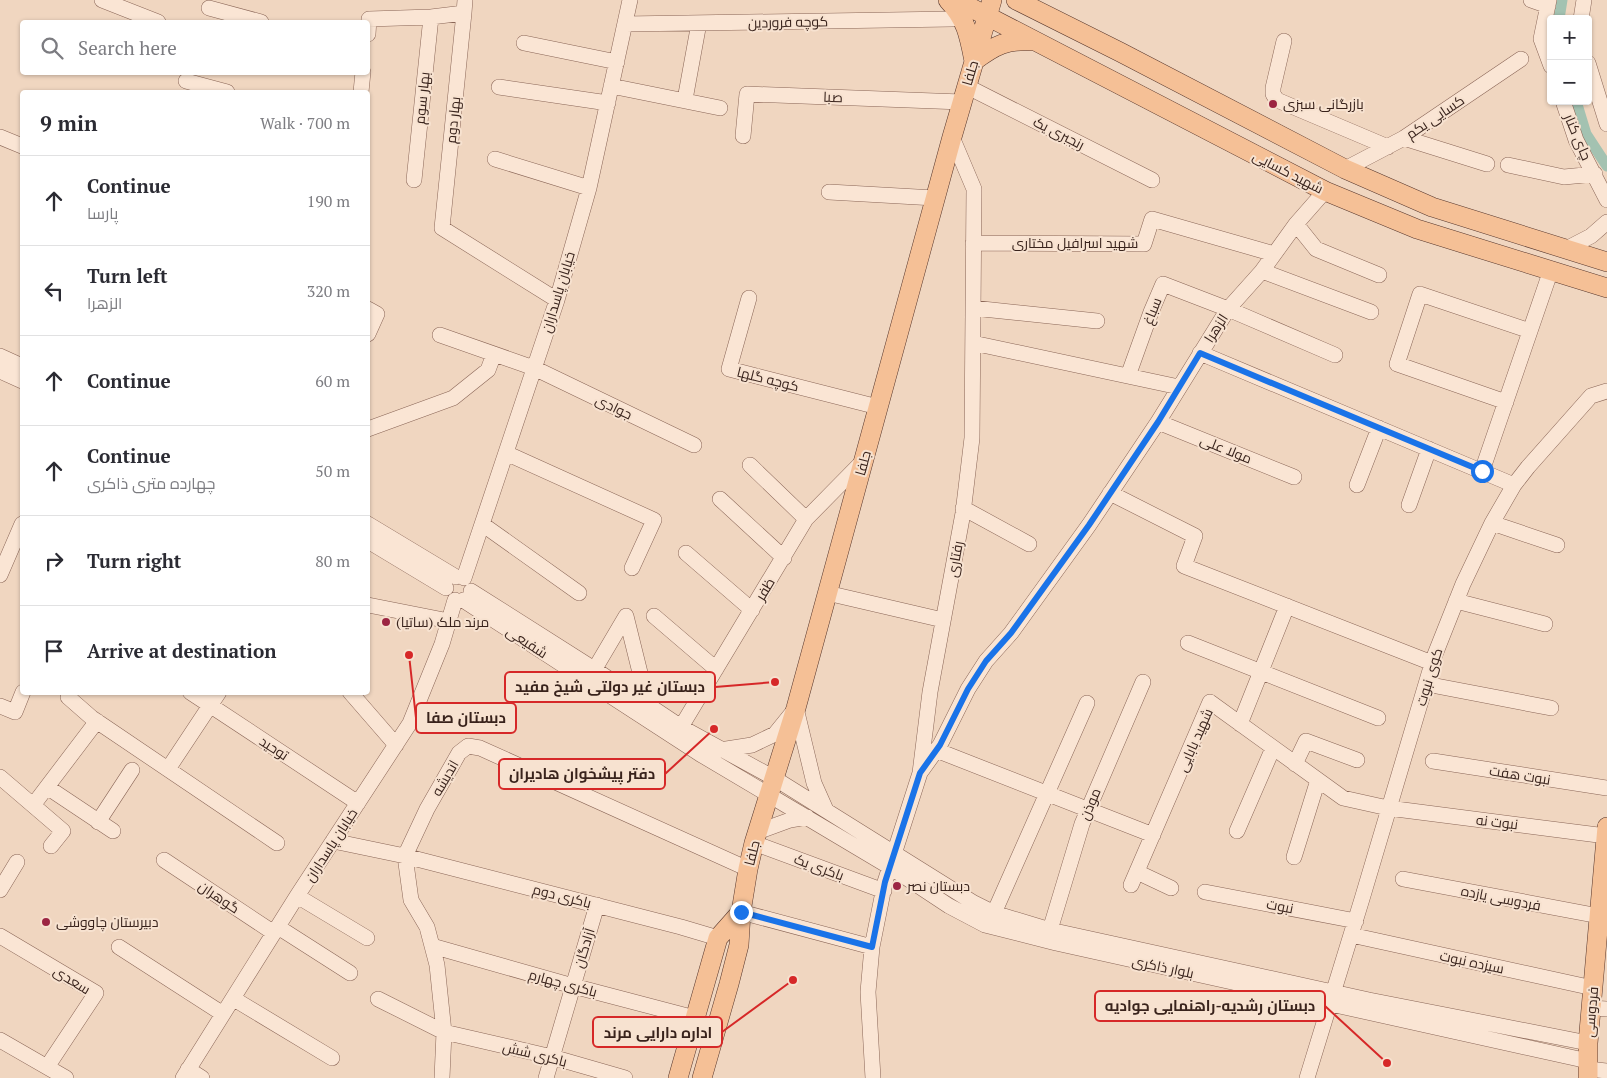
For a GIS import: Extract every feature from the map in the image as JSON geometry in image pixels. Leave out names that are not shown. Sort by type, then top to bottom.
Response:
[{"type":"main road","points":[[948,0],[958,10],[966,24],[974,61],[1003,42],[1018,40],[1036,41]]},
{"type":"main road","name":"شهید کسایی","points":[[956,0],[989,8],[1036,41],[1325,191],[1417,228],[1607,288]]},
{"type":"main road","name":"شهید کسایی","points":[[1016,0],[1032,5],[1345,169],[1432,207],[1607,262]]},
{"type":"main road","name":"جلفا","points":[[702,1078],[736,955],[748,869],[756,838],[796,708],[935,198],[989,8]]},
{"type":"main road","points":[[1103,76],[1101,67],[1104,58],[1111,52],[1120,52]]},
{"type":"main road","name":"فردوسی","points":[[1588,1063],[1599,1008],[1593,988],[1601,955],[1599,916],[1607,827]]},
{"type":"main road","points":[[678,1078],[718,938],[741,912]]},
{"type":"street","points":[[102,0],[153,20]]},
{"type":"street","name":"خیابان پاسداران","points":[[186,1074],[297,896],[410,723],[442,644],[557,300],[590,188],[630,0]]},
{"type":"street","points":[[1531,0],[1548,3],[1542,39],[1549,60]]},
{"type":"street","points":[[1581,15],[1584,0]]},
{"type":"street","points":[[369,20],[431,17],[464,6]]},
{"type":"street","name":"بهار دوم","points":[[464,6],[442,228],[557,300]]},
{"type":"street","points":[[208,10],[252,20]]},
{"type":"street","name":"بهار سوم","points":[[414,180],[431,17]]},
{"type":"street","name":"کوچه فروردین","points":[[625,24],[952,19]]},
{"type":"street","points":[[686,94],[699,23]]},
{"type":"street","points":[[1284,41],[1273,88],[1277,100],[1388,147]]},
{"type":"street","points":[[524,42],[617,62]]},
{"type":"street","name":"کسایی یکم","points":[[1345,169],[1404,138],[1521,59]]},
{"type":"street","points":[[361,90],[363,75]]},
{"type":"street","points":[[1592,76],[1607,124]]},
{"type":"street","points":[[186,82],[218,90]]},
{"type":"street","points":[[611,86],[720,108]]},
{"type":"street","points":[[499,87],[608,103]]},
{"type":"street","name":"صبا","points":[[743,136],[747,94],[964,94]]},
{"type":"street","name":"رنجبری یک","points":[[964,94],[1152,180]]},
{"type":"street","name":"چای کنار","points":[[1564,105],[1576,140],[1607,200]]},
{"type":"street","points":[[0,137],[20,145]]},
{"type":"street","name":"رفتاری","points":[[920,773],[930,692],[964,508],[972,438],[974,189],[952,137]]},
{"type":"street","points":[[1404,138],[1487,164]]},
{"type":"street","points":[[495,158],[590,188]]},
{"type":"street","points":[[1508,165],[1564,178],[1595,174]]},
{"type":"street","name":"الزهرا","points":[[920,773],[936,750],[968,689],[986,661],[1011,633],[1089,525],[1158,422],[1228,309],[1262,271],[1296,224],[1325,191]]},
{"type":"street","points":[[829,192],[935,198]]},
{"type":"street","name":"شهید اسرافیل مختاری","points":[[973,243],[1144,244],[1152,218],[1274,254]]},
{"type":"street","points":[[1566,249],[1591,236],[1607,222]]},
{"type":"street","points":[[1296,224],[1316,249],[1379,275]]},
{"type":"street","points":[[1482,471],[1551,270]]},
{"type":"street","points":[[1262,271],[1372,312]]},
{"type":"street","name":"سباغ","points":[[1128,376],[1150,312],[1163,284],[1228,309]]},
{"type":"street","points":[[1506,402],[1397,364],[1420,294],[1530,331]]},
{"type":"street","name":"کوچه گلها","points":[[749,298],[729,369],[878,407]]},
{"type":"street","points":[[973,308],[1097,321]]},
{"type":"street","points":[[1228,309],[1335,355]]},
{"type":"street","points":[[370,310],[377,314],[370,330]]},
{"type":"street","name":"جوادی","points":[[440,335],[534,368],[694,445]]},
{"type":"street","points":[[973,343],[1179,387]]},
{"type":"street","points":[[1200,353],[1514,485]]},
{"type":"street","points":[[370,428],[453,398],[488,370],[494,354]]},
{"type":"street","points":[[0,356],[20,365]]},
{"type":"street","points":[[0,371],[20,380]]},
{"type":"street","points":[[1591,396],[1607,391]]},
{"type":"street","points":[[1591,396],[1607,401]]},
{"type":"street","name":"کوی نبوت","points":[[1307,1078],[1432,663],[1456,601],[1492,523],[1514,485],[1591,396]]},
{"type":"street","name":"مولا علی","points":[[1158,422],[1294,477]]},
{"type":"street","points":[[1357,485],[1379,428]]},
{"type":"street","points":[[1409,505],[1429,449]]},
{"type":"street","points":[[506,453],[654,520],[632,568]]},
{"type":"street","name":"ظفر","points":[[681,727],[806,519],[863,462]]},
{"type":"street","points":[[750,465],[806,519]]},
{"type":"street","points":[[1110,493],[1195,536],[1184,566],[1432,663]]},
{"type":"street","points":[[720,499],[784,558]]},
{"type":"street","points":[[964,508],[1029,544]]},
{"type":"street","points":[[1492,523],[1558,545]]},
{"type":"street","points":[[482,524],[579,593]]},
{"type":"street","points":[[370,525],[459,589]]},
{"type":"street","points":[[0,575],[20,529]]},
{"type":"street","points":[[370,542],[459,589]]},
{"type":"street","points":[[686,553],[752,610]]},
{"type":"street","name":"شفیعی","points":[[459,589],[591,675],[700,754],[772,787]]},
{"type":"street","points":[[827,593],[943,620]]},
{"type":"street","points":[[1456,601],[1545,624]]},
{"type":"street","points":[[370,605],[449,621]]},
{"type":"street","points":[[1240,724],[1287,606]]},
{"type":"street","points":[[591,675],[626,616],[648,706]]},
{"type":"street","points":[[654,616],[716,669]]},
{"type":"street","points":[[1188,643],[1378,718]]},
{"type":"street","name":"شفیعی","points":[[591,675],[648,706],[720,750],[772,787]]},
{"type":"street","name":"موذن","points":[[1050,930],[1082,824],[1143,682]]},
{"type":"street","points":[[1426,684],[1551,708]]},
{"type":"street","points":[[0,706],[15,712],[23,695]]},
{"type":"street","name":"توحید","points":[[194,695],[358,803]]},
{"type":"street","points":[[168,769],[217,695]]},
{"type":"street","points":[[353,695],[396,744]]},
{"type":"street","points":[[68,697],[97,721],[277,843]]},
{"type":"street","name":"شهید بابایی","points":[[1172,888],[1134,879],[1210,702],[1343,798],[1388,808]]},
{"type":"street","points":[[990,919],[1087,703]]},
{"type":"street","points":[[720,750],[752,745],[775,734],[796,708]]},
{"type":"street","points":[[796,708],[814,782],[826,810]]},
{"type":"street","points":[[34,804],[97,721]]},
{"type":"street","points":[[1295,764],[1306,741],[1357,760]]},
{"type":"street","name":"اندیشه","points":[[442,1078],[444,1032],[437,965],[427,927],[410,900],[406,856],[427,809],[459,753],[468,746],[480,748],[748,869]]},
{"type":"street","points":[[1237,831],[1273,748]]},
{"type":"street","points":[[936,750],[1153,835]]},
{"type":"street","name":"نبوت هفت","points":[[1433,762],[1607,788]]},
{"type":"street","points":[[98,822],[132,770]]},
{"type":"street","points":[[873,1078],[868,992],[872,947],[892,860],[920,773]]},
{"type":"street","points":[[0,776],[63,830],[51,846]]},
{"type":"street","points":[[1294,857],[1318,780]]},
{"type":"street","points":[[46,787],[112,832]]},
{"type":"street","name":"بلوار ذاکری","points":[[772,787],[826,810],[949,906],[1056,943],[1332,998]]},
{"type":"street","name":"بلوار ذاکری","points":[[772,787],[807,817],[892,860]]},
{"type":"street","name":"نبوت نه","points":[[1388,808],[1606,836]]},
{"type":"street","points":[[756,838],[790,820],[807,817]]},
{"type":"street","name":"باکری یک","points":[[756,838],[884,891]]},
{"type":"street","name":"باکری دوم","points":[[333,841],[406,856],[718,938]]},
{"type":"street","name":"گوهران","points":[[164,860],[276,930],[350,973]]},
{"type":"street","points":[[0,890],[17,862]]},
{"type":"street","name":"فردوسی یازده","points":[[1403,879],[1599,916]]},
{"type":"street","name":"نبوت","points":[[1205,892],[1353,928]]},
{"type":"street","points":[[297,896],[367,938]]},
{"type":"street","name":"آزادگان","points":[[546,1078],[597,905]]},
{"type":"street","points":[[741,912],[872,947]]},
{"type":"street","name":"بلوار ذاکری","points":[[990,919],[1050,930],[1332,998],[1588,1063],[1607,1071]]},
{"type":"street","name":"سیزده نبوت","points":[[1353,928],[1593,988]]},
{"type":"street","name":"سعدی","points":[[0,936],[96,993],[47,1067]]},
{"type":"street","name":"باکری چهارم","points":[[432,946],[696,1018]]},
{"type":"street","points":[[119,947],[223,1014]]},
{"type":"street","name":"باکری شش","points":[[378,998],[444,1032],[552,1057],[625,1078]]},
{"type":"street","points":[[234,999],[332,1058]]},
{"type":"street","points":[[0,1040],[66,1078]]},
{"type":"street","points":[[186,1074],[202,1078]]},
{"type":"waterway","points":[[1560,15],[1562,0]]},
{"type":"waterway","points":[[1577,105],[1586,134],[1607,166]]},
{"type":"place","name":"بازرگانی سبزی","points":[[1273,104]]},
{"type":"place","name":"مرند ملک (ساتیا)","points":[[386,622]]},
{"type":"place","name":"دبستان صفا","points":[[409,655]]},
{"type":"place","name":"دبستان غیر دولتی شیخ مفید","points":[[775,682]]},
{"type":"place","name":"دفتر پیشخوان هادیران","points":[[714,729]]},
{"type":"place","name":"دبستان نصر","points":[[897,886]]},
{"type":"place","name":"دبیرستان چاووشی","points":[[46,922]]},
{"type":"place","name":"اداره دارایی مرند","points":[[793,980]]},
{"type":"place","name":"دبستان رشدیه-راهنمایی جوادیه","points":[[1387,1063]]},
{"type":"route","points":[[741,912],[872,947],[885,882],[920,773],[940,745],[968,689],[986,661],[1011,633],[1089,525],[1158,422],[1200,353],[1482,471]]}]
